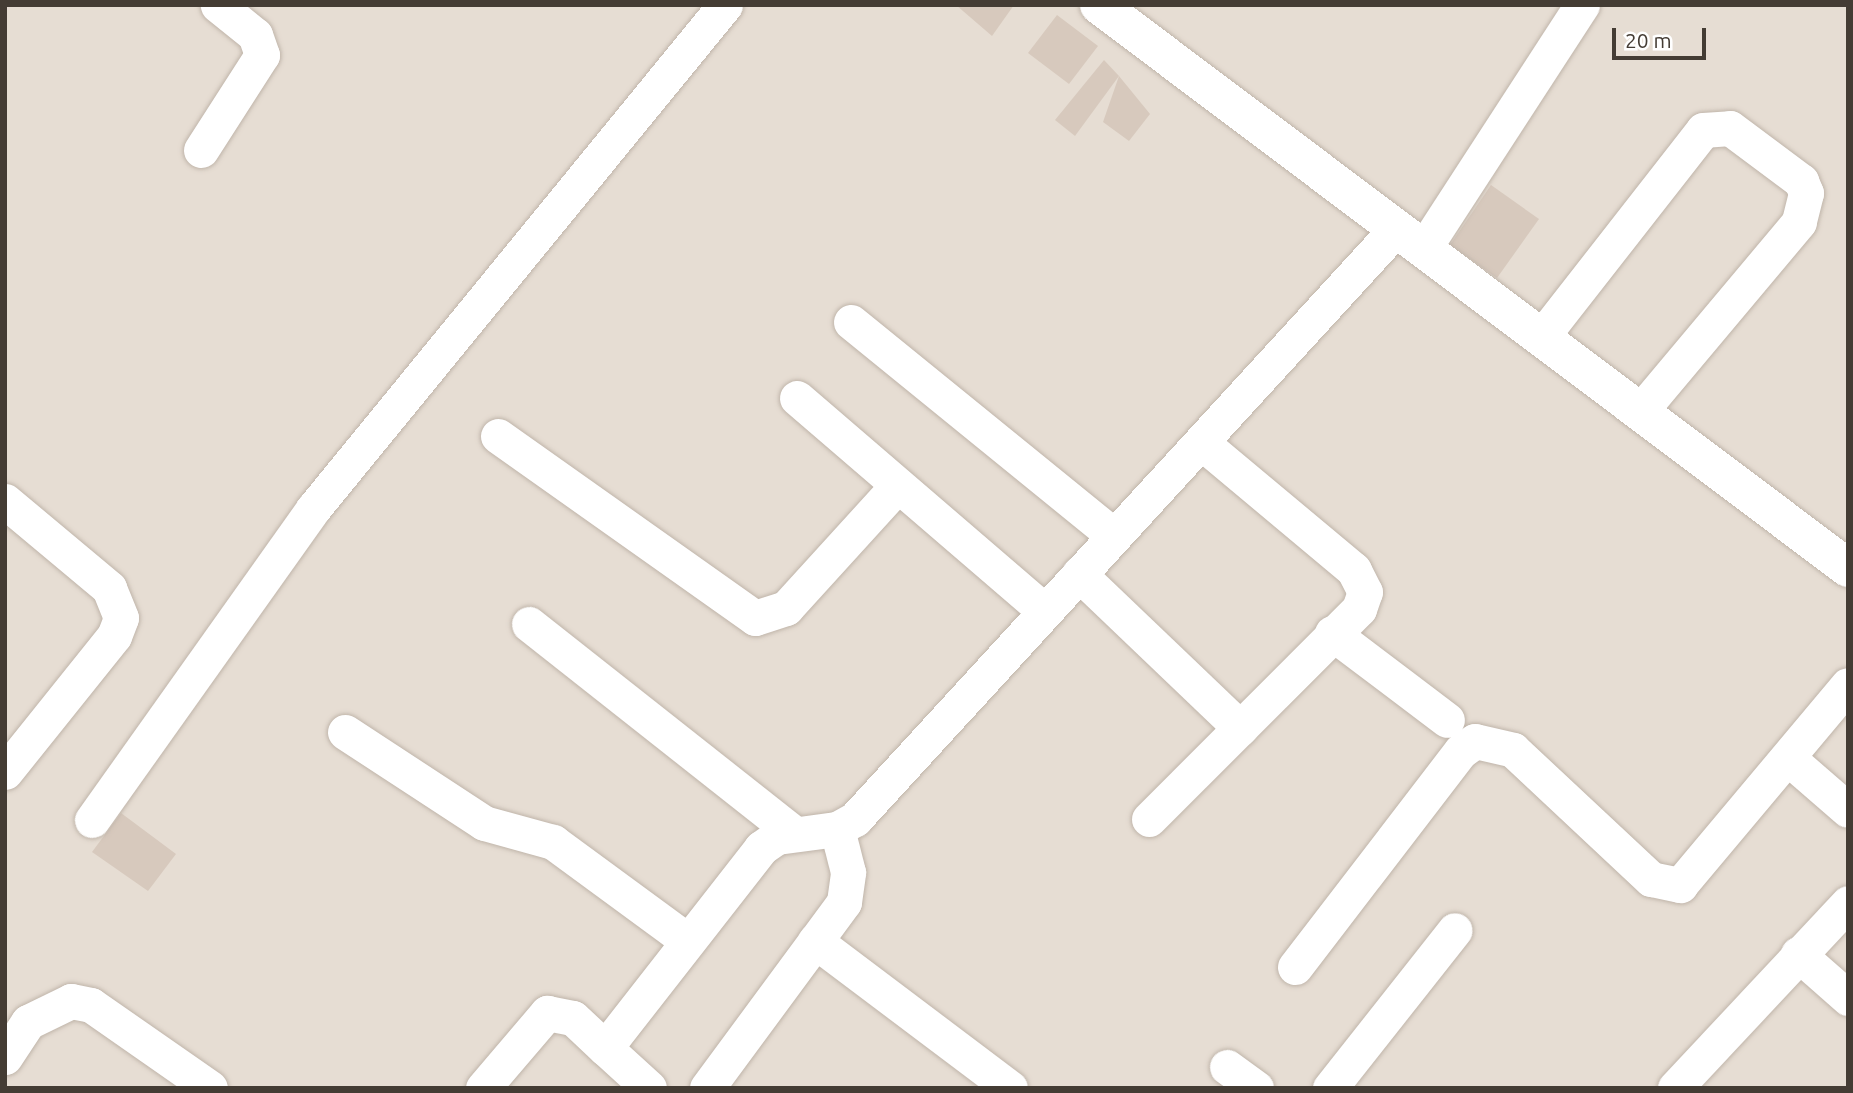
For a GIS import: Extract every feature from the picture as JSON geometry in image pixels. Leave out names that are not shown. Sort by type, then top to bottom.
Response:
[{"type":"street","points":[[201,150],[262,55],[254,35],[218,5]]},
{"type":"street","points":[[92,820],[313,509],[725,5]]},
{"type":"street","points":[[1099,5],[1543,335],[1848,568]]},
{"type":"street","points":[[605,1048],[761,848],[794,833],[837,829],[855,819],[1202,442],[1411,238],[1582,5]]},
{"type":"street","points":[[1543,335],[1703,130],[1730,128],[1791,174],[1806,193],[1799,222],[1641,410]]},
{"type":"street","points":[[850,322],[1114,536]]},
{"type":"street","points":[[797,398],[1045,611]]},
{"type":"street","points":[[498,436],[755,618],[786,608],[898,485]]},
{"type":"street","points":[[1149,819],[1332,633],[1359,609],[1362,581],[1202,442]]},
{"type":"street","points":[[5,772],[114,636],[121,618],[109,587],[6,503]]},
{"type":"street","points":[[1079,574],[1240,728]]},
{"type":"street","points":[[528,624],[794,833]]},
{"type":"street","points":[[1332,633],[1447,720]]},
{"type":"street","points":[[1295,967],[1461,751],[1475,741],[1513,750],[1651,879],[1680,885],[1848,685]]},
{"type":"street","points":[[345,732],[484,823],[553,842],[688,941]]},
{"type":"street","points":[[1788,758],[1848,810]]},
{"type":"street","points":[[707,1088],[816,941],[849,885],[837,829]]},
{"type":"street","points":[[1675,1088],[1848,903]]},
{"type":"street","points":[[1330,1088],[1455,930]]},
{"type":"street","points":[[816,941],[1010,1088]]},
{"type":"street","points":[[1798,954],[1848,998]]},
{"type":"street","points":[[5,1057],[28,1022],[71,1001],[92,1005],[210,1088]]},
{"type":"street","points":[[482,1088],[547,1013],[573,1018],[649,1088]]},
{"type":"street","points":[[1227,1067],[1256,1088]]},
{"type":"shaded area","points":[[5,5],[1848,5],[1848,1088],[5,1088]]},
{"type":"building","points":[[956,5],[1014,5],[992,36]]},
{"type":"building","points":[[1057,15],[1098,46],[1069,84],[1028,53]]},
{"type":"building","points":[[1104,60],[1119,76],[1075,136],[1055,120]]},
{"type":"building","points":[[1119,76],[1150,114],[1129,141],[1103,122]]},
{"type":"building","points":[[1491,185],[1539,219],[1497,278],[1450,245]]},
{"type":"building","points":[[121,813],[176,854],[148,891],[92,852]]}]
